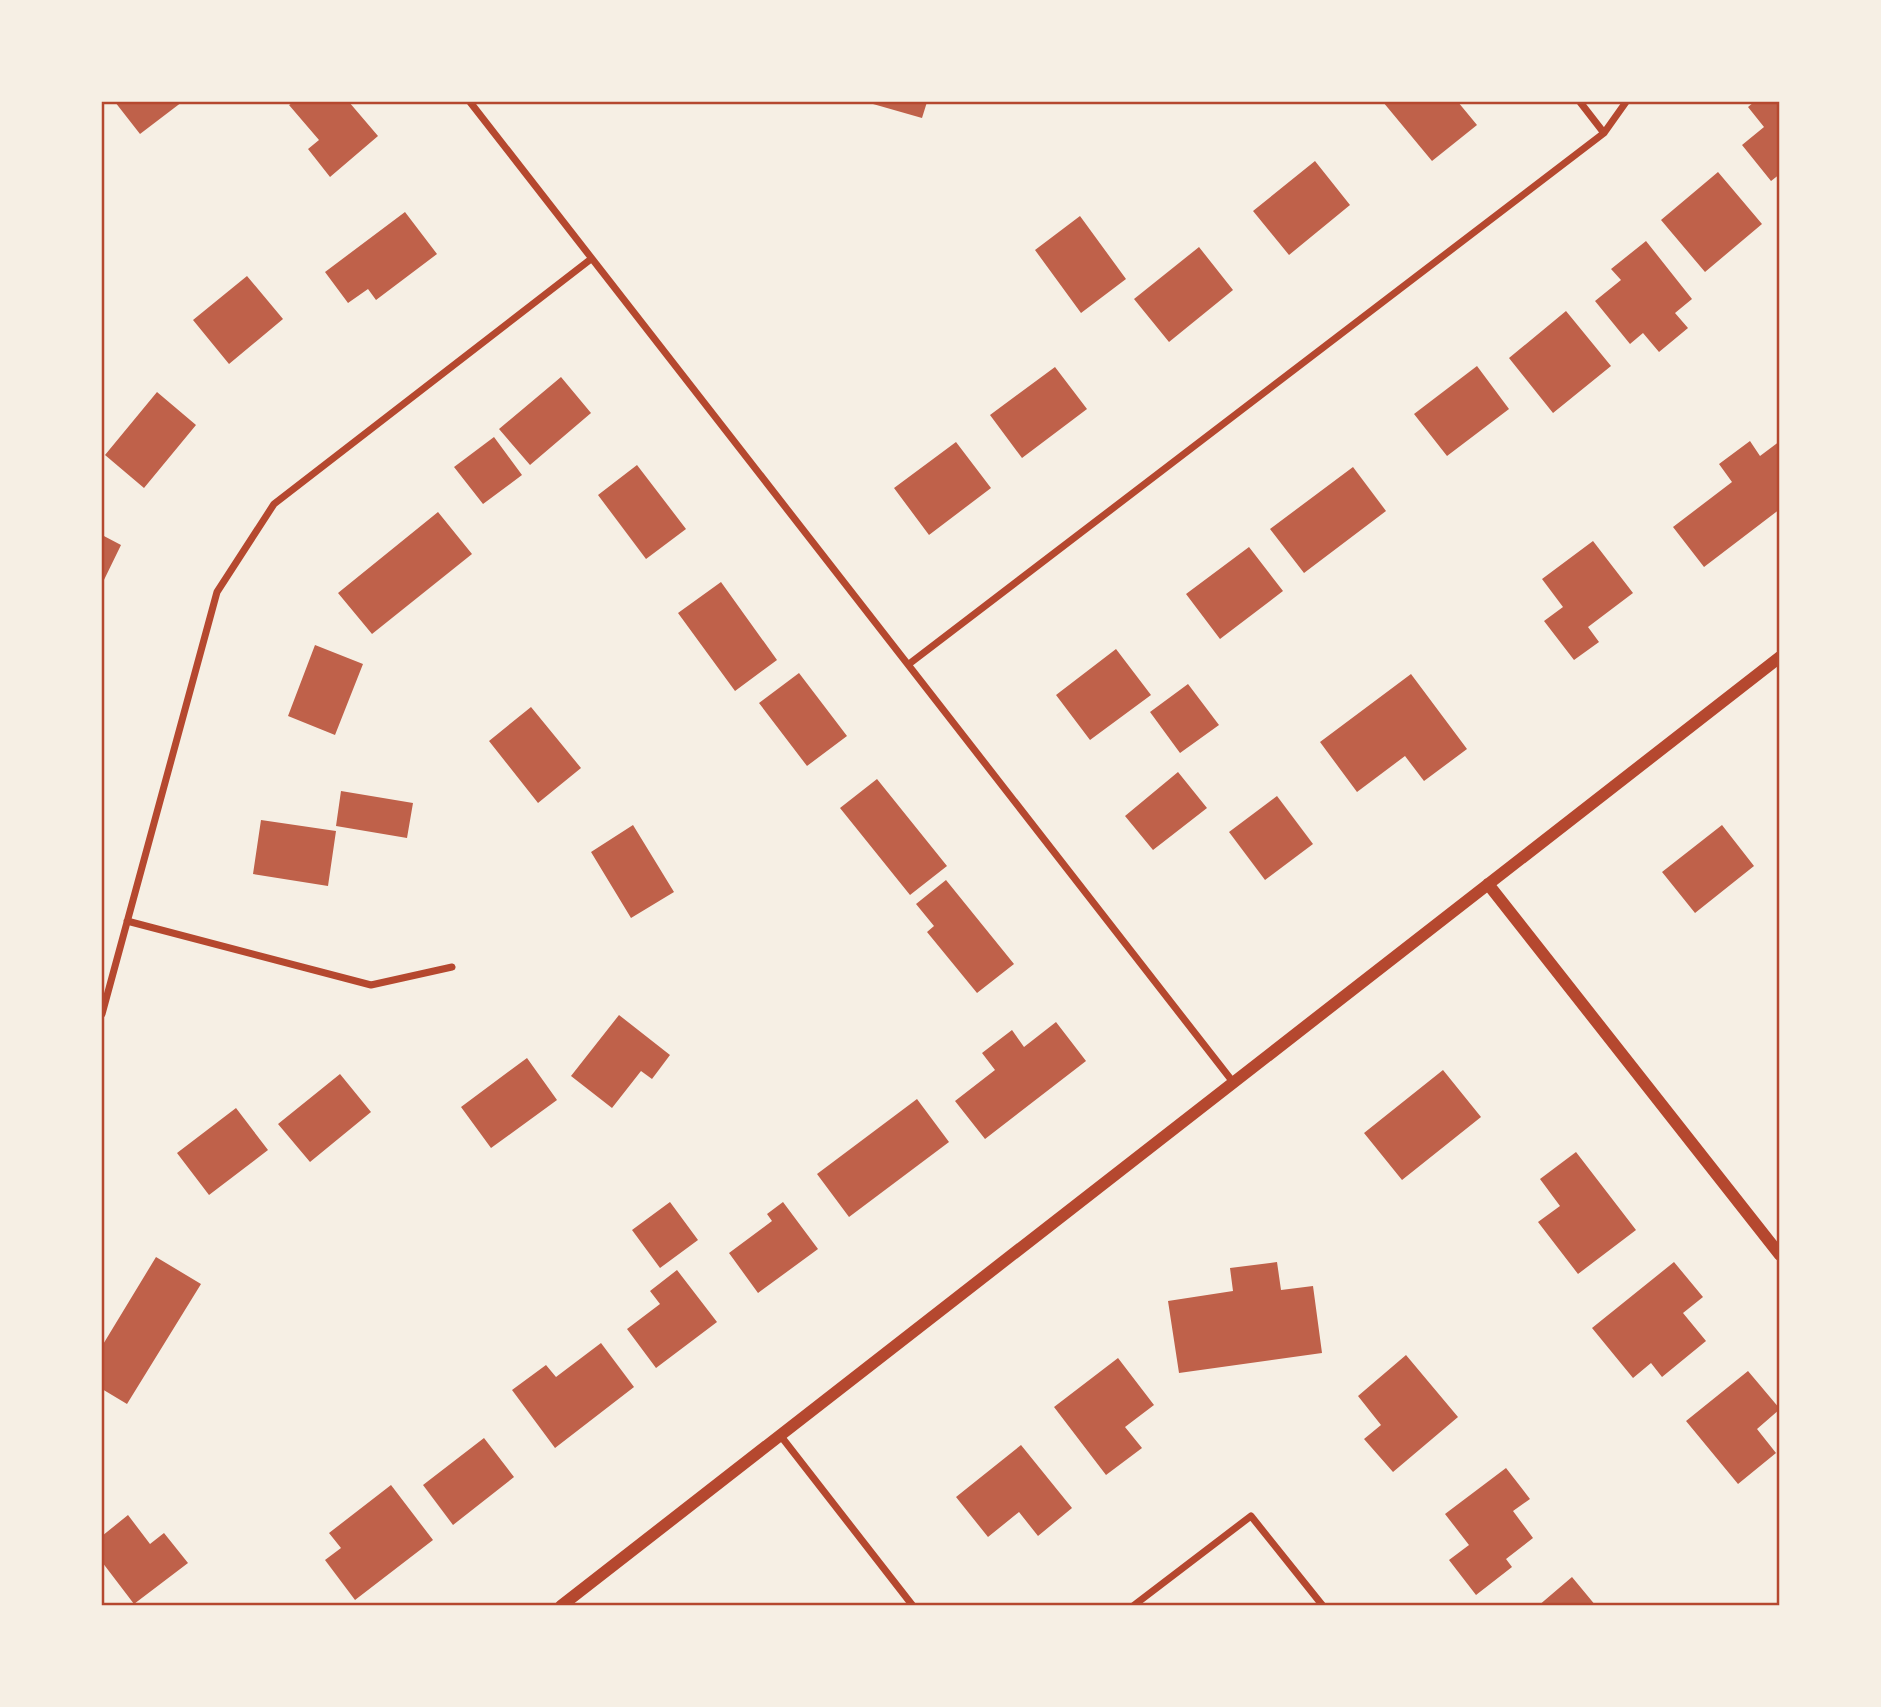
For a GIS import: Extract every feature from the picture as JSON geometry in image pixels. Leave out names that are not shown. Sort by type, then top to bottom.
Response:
[{"type":"street","points":[[470,102],[1233,1082]]},
{"type":"street","points":[[1580,102],[1604,133]]},
{"type":"street","points":[[909,664],[1604,133],[1626,102]]},
{"type":"street","points":[[102,1014],[217,592],[274,504],[591,259]]},
{"type":"street","points":[[561,1605],[1780,657]]},
{"type":"street","points":[[1488,884],[1780,1255]]},
{"type":"street","points":[[127,921],[372,985],[452,967]]},
{"type":"street","points":[[780,1435],[913,1605]]},
{"type":"street","points":[[1132,1605],[1251,1516],[1323,1605]]},
{"type":"building","points":[[115,102],[182,102],[140,134]]},
{"type":"building","points":[[294,102],[349,102],[378,136],[330,177],[308,149],[319,140],[289,105]]},
{"type":"building","points":[[866,102],[927,102],[922,118]]},
{"type":"building","points":[[1383,102],[1458,102],[1477,125],[1432,161]]},
{"type":"building","points":[[1754,102],[1780,102],[1780,174],[1771,181],[1742,145],[1764,127],[1748,107]]},
{"type":"building","points":[[1315,161],[1350,205],[1289,255],[1253,211]]},
{"type":"building","points":[[1718,172],[1762,224],[1705,272],[1661,220]]},
{"type":"building","points":[[405,212],[437,254],[376,300],[368,289],[348,303],[325,272]]},
{"type":"building","points":[[1080,216],[1126,279],[1081,313],[1035,250]]},
{"type":"building","points":[[1646,241],[1692,299],[1675,313],[1688,328],[1659,352],[1643,333],[1630,344],[1595,301],[1621,280],[1611,269]]},
{"type":"building","points":[[1199,247],[1233,290],[1169,342],[1134,299]]},
{"type":"building","points":[[247,276],[283,319],[229,364],[193,320]]},
{"type":"building","points":[[1566,311],[1611,366],[1553,413],[1509,358]]},
{"type":"building","points":[[1477,366],[1509,409],[1447,456],[1414,414]]},
{"type":"building","points":[[1055,367],[1087,409],[1022,458],[990,415]]},
{"type":"building","points":[[561,377],[591,413],[530,465],[499,429]]},
{"type":"building","points":[[157,392],[196,425],[144,488],[105,455]]},
{"type":"building","points":[[494,437],[522,475],[483,504],[454,467]]},
{"type":"building","points":[[1750,441],[1760,456],[1780,441],[1780,509],[1704,567],[1673,527],[1732,482],[1719,464]]},
{"type":"building","points":[[956,442],[991,488],[929,535],[894,488]]},
{"type":"building","points":[[637,465],[686,529],[646,559],[598,495]]},
{"type":"building","points":[[1353,467],[1386,511],[1304,573],[1270,529]]},
{"type":"building","points":[[438,512],[472,554],[372,634],[338,593]]},
{"type":"building","points":[[102,535],[121,545],[102,584]]},
{"type":"building","points":[[1593,541],[1633,593],[1588,627],[1599,642],[1574,660],[1544,621],[1563,607],[1542,579]]},
{"type":"building","points":[[1249,547],[1283,591],[1220,639],[1186,594]]},
{"type":"building","points":[[721,582],[777,660],[735,691],[678,613]]},
{"type":"building","points":[[315,645],[363,664],[335,735],[288,716]]},
{"type":"building","points":[[1116,649],[1151,695],[1090,740],[1056,695]]},
{"type":"building","points":[[799,673],[847,736],[807,766],[759,703]]},
{"type":"building","points":[[1411,674],[1467,749],[1424,781],[1405,756],[1357,792],[1320,742]]},
{"type":"building","points":[[1188,684],[1219,725],[1180,753],[1150,712]]},
{"type":"building","points":[[531,707],[581,768],[538,803],[489,741]]},
{"type":"building","points":[[1178,772],[1207,808],[1153,850],[1125,816]]},
{"type":"building","points":[[877,779],[947,866],[910,895],[840,808]]},
{"type":"building","points":[[341,791],[413,803],[407,838],[336,826]]},
{"type":"building","points":[[1277,796],[1313,844],[1265,880],[1229,832]]},
{"type":"building","points":[[261,820],[336,831],[328,886],[253,874]]},
{"type":"building","points":[[633,825],[674,892],[631,918],[591,852]]},
{"type":"building","points":[[1722,825],[1754,866],[1695,913],[1662,872]]},
{"type":"building","points":[[946,880],[1014,964],[977,993],[927,932],[934,926],[916,904]]},
{"type":"building","points":[[619,1015],[670,1055],[652,1079],[641,1071],[612,1108],[571,1076]]},
{"type":"building","points":[[1056,1022],[1086,1061],[985,1139],[955,1101],[995,1070],[982,1053],[1012,1030],[1024,1047]]},
{"type":"building","points":[[527,1058],[557,1100],[491,1148],[461,1107]]},
{"type":"building","points":[[1443,1070],[1481,1117],[1402,1180],[1364,1133]]},
{"type":"building","points":[[340,1074],[371,1112],[310,1162],[278,1124]]},
{"type":"building","points":[[917,1099],[949,1142],[849,1217],[817,1174]]},
{"type":"building","points":[[236,1108],[268,1150],[209,1195],[177,1153]]},
{"type":"building","points":[[1576,1152],[1636,1230],[1578,1274],[1538,1222],[1560,1206],[1540,1179]]},
{"type":"building","points":[[670,1202],[698,1240],[660,1268],[632,1230]]},
{"type":"building","points":[[783,1202],[818,1249],[758,1293],[729,1253],[772,1221],[767,1214]]},
{"type":"building","points":[[156,1257],[201,1284],[127,1404],[102,1389],[102,1346]]},
{"type":"building","points":[[1277,1262],[1281,1290],[1313,1286],[1322,1353],[1179,1373],[1168,1301],[1233,1291],[1230,1268]]},
{"type":"building","points":[[1674,1262],[1703,1297],[1683,1313],[1706,1341],[1662,1377],[1651,1363],[1633,1378],[1592,1328]]},
{"type":"building","points":[[677,1270],[717,1322],[656,1368],[627,1329],[660,1304],[650,1291]]},
{"type":"building","points":[[601,1343],[634,1387],[555,1448],[512,1390],[546,1365],[556,1377]]},
{"type":"building","points":[[1406,1355],[1458,1417],[1393,1472],[1364,1439],[1381,1425],[1358,1396]]},
{"type":"building","points":[[1118,1358],[1154,1405],[1125,1427],[1142,1448],[1106,1475],[1054,1407]]},
{"type":"building","points":[[1748,1371],[1780,1409],[1757,1429],[1776,1453],[1738,1484],[1686,1421]]},
{"type":"building","points":[[484,1438],[514,1477],[453,1525],[423,1485]]},
{"type":"building","points":[[1021,1445],[1072,1508],[1038,1536],[1019,1512],[988,1537],[956,1497]]},
{"type":"building","points":[[1506,1468],[1530,1499],[1513,1511],[1533,1538],[1506,1559],[1512,1567],[1476,1595],[1449,1560],[1469,1545],[1445,1514]]},
{"type":"building","points":[[391,1485],[433,1540],[355,1600],[325,1560],[341,1548],[329,1533]]},
{"type":"building","points":[[128,1515],[150,1544],[164,1533],[188,1563],[134,1604],[102,1562],[102,1536]]},
{"type":"building","points":[[1572,1577],[1596,1606],[1538,1606]]}]
